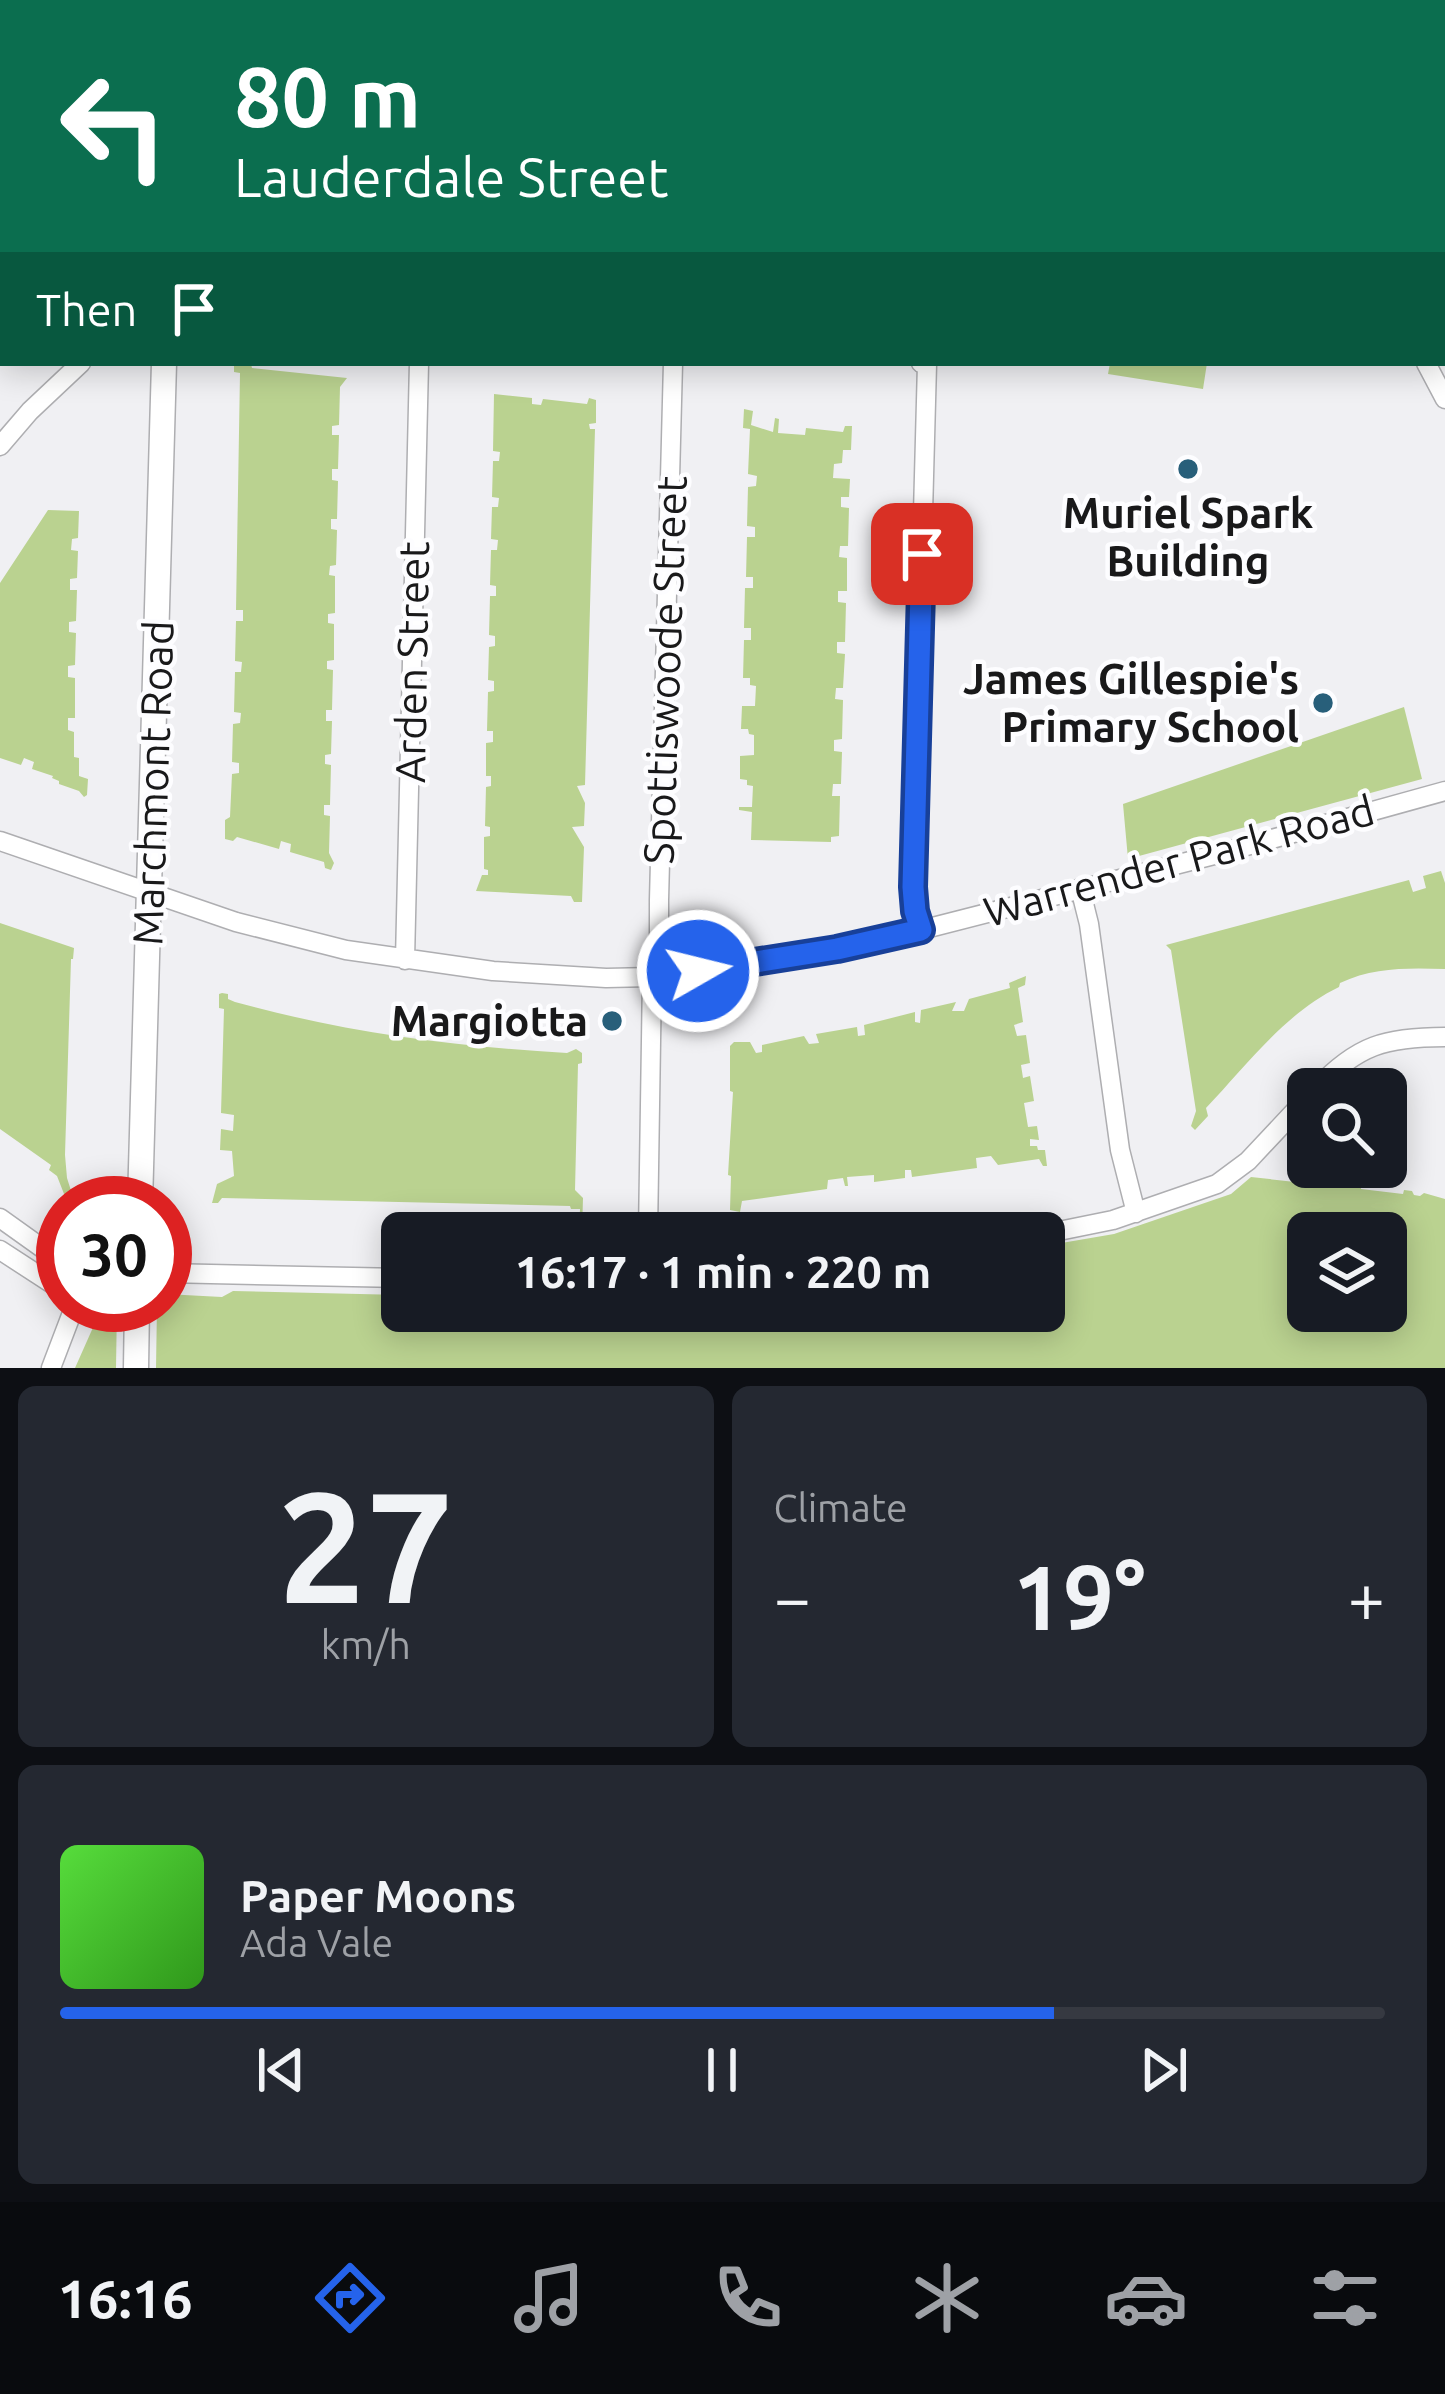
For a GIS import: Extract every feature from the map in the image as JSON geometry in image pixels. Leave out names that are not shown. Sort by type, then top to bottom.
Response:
[{"type":"street","points":[[0,446],[78,366]]},
{"type":"street","name":"Marchmont Road","points":[[141,1176],[164,366]]},
{"type":"street","name":"Arden Street","points":[[405,960],[419,366]]},
{"type":"street","name":"Spottiswoode Street","points":[[649,1212],[674,366]]},
{"type":"street","points":[[921,930],[913,887],[924,366]]},
{"type":"street","points":[[1428,366],[1445,399]]},
{"type":"street","name":"Warrender Park Road","points":[[0,841],[264,930],[346,950],[559,976],[655,976],[817,953],[921,930],[1445,791]]},
{"type":"street","points":[[1080,888],[1120,1150],[1136,1213]]},
{"type":"street","points":[[1337,1068],[1368,1047],[1395,1039],[1445,1036]]},
{"type":"street","points":[[1065,1230],[1136,1213],[1227,1178],[1287,1119]]},
{"type":"street","points":[[0,1218],[36,1244]]},
{"type":"street","points":[[0,1250],[36,1273]]},
{"type":"street","points":[[192,1274],[381,1278]]},
{"type":"street","points":[[50,1368],[64,1332]]},
{"type":"street","points":[[136,1368],[137,1332]]},
{"type":"green space","points":[[234,366],[252,366],[347,378],[340,387],[339,425],[332,426],[332,435],[339,435],[338,469],[332,469],[332,480],[338,481],[337,519],[331,519],[331,529],[337,530],[336,565],[330,566],[329,575],[335,576],[335,613],[328,614],[328,623],[334,624],[334,660],[327,661],[327,669],[333,670],[332,710],[326,710],[326,721],[332,721],[331,754],[325,755],[325,764],[331,765],[330,805],[324,805],[324,815],[330,816],[331,870],[324,862],[290,852],[291,844],[281,841],[279,849],[237,837],[225,839],[232,774],[239,773],[239,763],[232,762],[233,724],[240,723],[241,713],[234,712],[235,672],[241,672],[242,662],[235,661],[236,621],[243,621],[243,610],[236,610],[240,373],[234,372]]},
{"type":"green space","points":[[1109,366],[1207,366],[1203,389],[1108,374]]},
{"type":"green space","points":[[494,394],[532,398],[532,404],[541,405],[543,399],[587,404],[589,398],[596,400],[596,423],[589,424],[595,429],[585,785],[577,786],[585,803],[584,826],[572,827],[584,847],[582,902],[574,902],[571,896],[476,891],[482,875],[488,875],[484,837],[490,836],[490,827],[485,826],[486,787],[491,786],[491,776],[486,776],[486,743],[493,742],[493,731],[487,731],[488,692],[494,691],[494,681],[488,680],[489,647],[495,646],[495,636],[489,635],[490,596],[496,596],[496,586],[490,585],[491,550],[497,550],[498,540],[491,539],[492,507],[498,507],[499,498],[492,497],[493,461],[499,461],[500,452],[493,451]]},
{"type":"green space","points":[[744,409],[753,411],[751,425],[773,432],[775,418],[779,419],[778,433],[805,435],[806,428],[843,432],[845,426],[852,426],[851,450],[843,450],[842,463],[834,464],[833,478],[850,479],[849,497],[841,497],[841,507],[849,508],[848,546],[840,546],[839,557],[847,558],[847,591],[838,591],[838,602],[846,603],[845,642],[837,642],[837,653],[845,654],[843,688],[836,688],[835,699],[843,700],[842,739],[834,740],[834,751],[842,752],[841,784],[833,784],[832,796],[840,796],[839,836],[831,837],[831,842],[751,840],[752,812],[739,810],[752,807],[753,786],[740,779],[740,756],[754,755],[754,735],[741,729],[742,706],[755,706],[756,686],[750,685],[750,678],[743,678],[744,640],[751,640],[751,628],[744,628],[745,588],[753,588],[753,577],[746,577],[747,537],[755,537],[755,527],[747,526],[748,487],[756,486],[757,476],[748,474],[750,429],[743,428]]},
{"type":"green space","points":[[48,510],[79,511],[78,538],[72,539],[71,550],[78,551],[77,578],[70,579],[70,590],[77,590],[76,621],[69,622],[69,632],[76,633],[75,665],[68,666],[68,677],[75,678],[75,718],[68,718],[68,730],[74,732],[79,776],[88,779],[84,797],[53,776],[32,769],[34,762],[24,758],[21,765],[0,758],[0,583]]},
{"type":"green space","points":[[1404,707],[1422,779],[1128,859],[1123,804]]},
{"type":"green space","points":[[1441,871],[1445,969],[1378,971],[1340,983],[1268,1041],[1206,1108],[1208,1116],[1195,1130],[1171,950],[1166,945],[1409,880],[1413,892],[1426,888],[1423,876]]},
{"type":"green space","points":[[0,923],[74,948],[67,1176],[57,1176],[49,1170],[51,1165],[0,1129]]},
{"type":"green space","points":[[1026,976],[1025,985],[1018,988],[1023,1022],[1014,1025],[1017,1036],[1026,1035],[1030,1063],[1021,1065],[1023,1078],[1030,1076],[1034,1101],[1024,1103],[1028,1127],[1037,1126],[1039,1140],[1030,1139],[1030,1146],[1045,1150],[1047,1166],[1039,1159],[998,1165],[991,1156],[976,1158],[977,1168],[912,1177],[911,1170],[905,1170],[905,1178],[874,1182],[874,1175],[847,1177],[848,1186],[843,1178],[828,1180],[827,1189],[742,1201],[740,1212],[730,1210],[730,1046],[734,1042],[750,1042],[756,1053],[762,1052],[762,1045],[804,1036],[809,1044],[819,1043],[816,1034],[857,1027],[858,1036],[865,1035],[864,1025],[915,1012],[915,1022],[920,1023],[921,1010],[956,1002],[952,1011],[964,1011],[969,999],[1010,988],[1009,983]]},
{"type":"green space","points":[[219,994],[277,1013],[400,1036],[524,1050],[567,1053],[576,1049],[582,1053],[582,1063],[578,1064],[575,1190],[583,1198],[583,1212],[570,1206],[222,1198],[212,1203],[217,1184],[234,1176],[232,1151],[220,1150],[221,1129],[233,1131],[234,1115],[221,1113],[224,1009],[219,1008]]},
{"type":"green space","points":[[1251,1177],[1287,1181],[1287,1188],[1361,1188],[1403,1194],[1404,1190],[1445,1199],[1445,1368],[156,1368],[157,1332],[192,1332],[192,1295],[222,1297],[233,1291],[381,1295],[381,1332],[1065,1332],[1065,1242],[1114,1234],[1231,1194]]},
{"type":"green space","points":[[91,1332],[117,1332],[116,1368],[75,1368]]},
{"type":"place","name":"Muriel Spark Building","points":[[1188,469]]},
{"type":"place","name":"James Gillespie's Primary School","points":[[1323,703]]},
{"type":"place","name":"Margiotta","points":[[612,1021]]},
{"type":"route","points":[[698,971],[921,930],[913,887],[922,554]]}]
